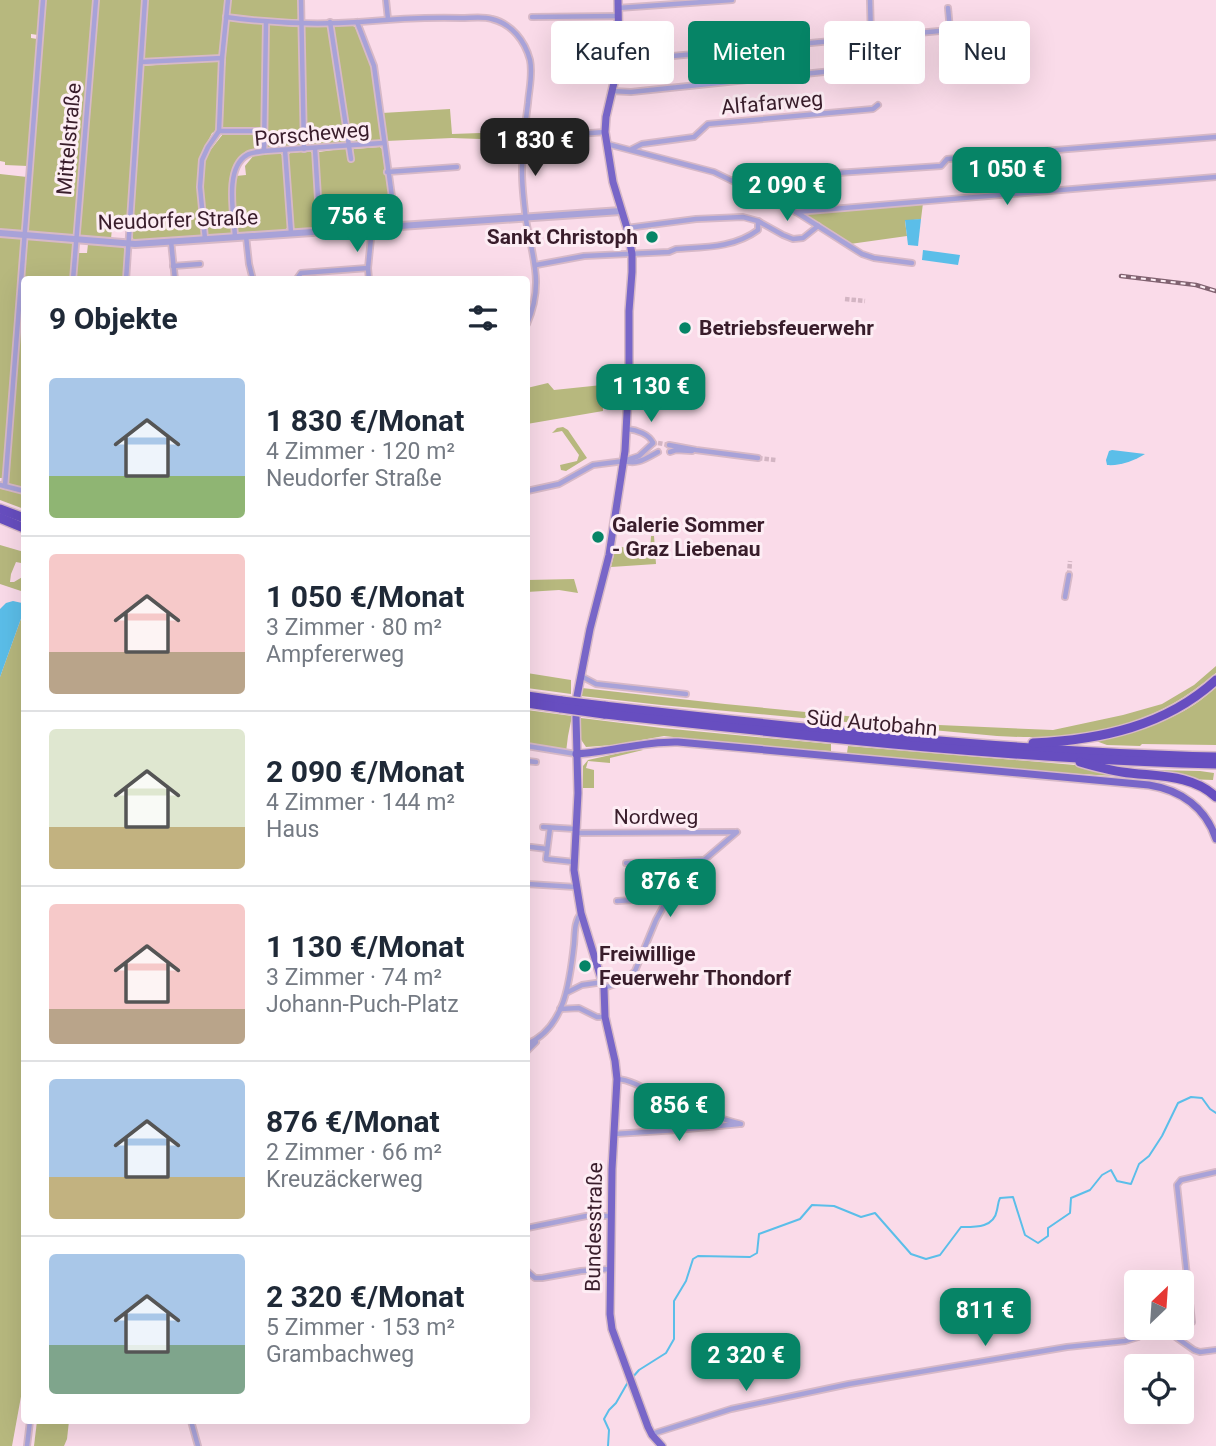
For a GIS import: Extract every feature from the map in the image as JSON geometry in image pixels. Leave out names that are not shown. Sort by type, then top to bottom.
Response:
[{"type":"highway","points":[[0,509],[21,517]]},
{"type":"highway","points":[[0,518],[21,527]]},
{"type":"highway","points":[[1004,746],[1103,735],[1148,723],[1170,713],[1216,680]]},
{"type":"highway","name":"Süd Autobahn","points":[[530,697],[604,710],[907,745],[1058,757],[1215,760]]},
{"type":"highway","name":"Süd Autobahn","points":[[530,703],[562,704]]},
{"type":"highway","name":"Süd Autobahn","points":[[604,710],[1004,746],[1215,760]]},
{"type":"highway","points":[[1058,757],[1121,772],[1188,781],[1208,790],[1216,797]]},
{"type":"main road","points":[[578,696],[590,629],[609,555],[624,461],[626,429],[632,254],[628,228],[613,182],[605,132],[614,84]]},
{"type":"main road","name":"Bundesstraße","points":[[576,717],[576,887],[603,985],[605,1017],[617,1079],[610,1314],[612,1329],[634,1390],[652,1434],[662,1446]]},
{"type":"main road","points":[[576,754],[604,752],[658,741],[678,742],[1149,785],[1173,791],[1192,803],[1207,820],[1216,839]]},
{"type":"street","points":[[21,276],[43,0]]},
{"type":"street","name":"Mittelstraße","points":[[73,276],[96,0]]},
{"type":"street","points":[[126,276],[145,0]]},
{"type":"street","points":[[205,239],[202,160],[219,131],[228,0]]},
{"type":"street","points":[[301,0],[304,149]]},
{"type":"street","points":[[386,0],[387,19]]},
{"type":"street","points":[[532,17],[732,0]]},
{"type":"street","points":[[870,0],[871,21]]},
{"type":"street","points":[[925,32],[950,30],[948,8]]},
{"type":"street","points":[[226,17],[266,22],[490,18],[505,23],[514,31],[526,50],[531,68],[522,172],[526,217],[536,265],[535,303],[530,313]]},
{"type":"street","points":[[264,151],[266,22]]},
{"type":"street","points":[[330,22],[351,159]]},
{"type":"street","points":[[357,22],[374,66],[396,226]]},
{"type":"street","points":[[674,56],[824,41]]},
{"type":"street","points":[[141,62],[222,58]]},
{"type":"street","points":[[612,91],[631,92],[824,71]]},
{"type":"street","name":"Alfafarweg","points":[[631,150],[642,144],[694,137],[708,124],[873,109],[878,105]]},
{"type":"street","points":[[219,131],[264,131]]},
{"type":"street","points":[[523,140],[605,132]]},
{"type":"street","points":[[732,180],[941,166],[947,159],[1216,137]]},
{"type":"street","name":"Porscheweg","points":[[235,237],[233,175],[238,164],[248,154],[383,143]]},
{"type":"street","points":[[607,144],[714,172],[796,212],[862,254],[912,263]]},
{"type":"street","points":[[315,149],[320,231]]},
{"type":"street","points":[[285,150],[291,233]]},
{"type":"street","points":[[387,172],[457,167]]},
{"type":"street","points":[[796,212],[1216,177]]},
{"type":"street","name":"Neudorfer Straße","points":[[0,233],[129,244],[621,211]]},
{"type":"street","points":[[628,228],[696,219],[743,217],[758,221],[793,239],[803,238],[818,226]]},
{"type":"street","points":[[758,221],[758,230]]},
{"type":"street","points":[[369,276],[372,227]]},
{"type":"street","points":[[536,265],[584,256],[669,252],[730,244],[758,230],[770,228]]},
{"type":"street","points":[[247,236],[252,276]]},
{"type":"street","points":[[172,241],[174,276]]},
{"type":"street","points":[[173,266],[200,264]]},
{"type":"street","points":[[299,276],[301,273],[368,268]]},
{"type":"street","points":[[21,279],[2,486],[21,490]]},
{"type":"street","points":[[530,490],[557,484],[593,465],[639,456],[656,443],[640,431],[626,429]]},
{"type":"street","points":[[669,445],[758,458]]},
{"type":"street","points":[[670,452],[696,450]]},
{"type":"street","points":[[624,461],[639,463],[658,452]]},
{"type":"street","points":[[1065,597],[1069,575]]},
{"type":"street","points":[[582,676],[596,684],[686,694]]},
{"type":"street","points":[[530,746],[576,754]]},
{"type":"street","points":[[530,761],[536,762]]},
{"type":"street","name":"Nordweg","points":[[543,827],[575,831],[737,832],[704,860]]},
{"type":"street","points":[[550,828],[546,859],[574,862]]},
{"type":"street","points":[[531,847],[547,849]]},
{"type":"street","points":[[626,863],[704,860]]},
{"type":"street","points":[[567,992],[582,985],[624,981],[636,970],[656,919],[668,898],[704,860]]},
{"type":"street","points":[[530,884],[576,887]]},
{"type":"street","points":[[617,901],[668,898]]},
{"type":"street","points":[[530,1048],[561,1009],[567,992],[576,922],[581,913]]},
{"type":"street","points":[[561,1009],[579,1008],[597,1017],[605,1017]]},
{"type":"street","points":[[530,1042],[541,1037]]},
{"type":"street","points":[[614,1133],[741,1124],[687,1108],[617,1079]]},
{"type":"street","points":[[1186,1270],[1177,1185],[1181,1181],[1216,1172]]},
{"type":"street","points":[[530,1227],[586,1216],[611,1216]]},
{"type":"street","points":[[530,1274],[535,1278],[542,1278],[610,1269]]},
{"type":"street","points":[[652,1434],[731,1409],[849,1384],[1067,1347],[1128,1340]]},
{"type":"street","points":[[1180,1340],[1200,1352],[1216,1350]]},
{"type":"street","points":[[27,1446],[30,1424]]},
{"type":"street","points":[[192,1424],[198,1446]]},
{"type":"green space","points":[[0,0],[40,0],[38,35],[31,34],[31,38],[37,39],[28,166],[5,165],[5,162],[0,161]]},
{"type":"green space","points":[[44,0],[94,0],[72,237],[28,233],[27,230]]},
{"type":"green space","points":[[98,0],[142,0],[127,228],[112,228],[111,239],[80,238],[78,235]]},
{"type":"green space","points":[[147,0],[226,0],[222,54],[145,60]]},
{"type":"green space","points":[[230,0],[298,0],[299,17],[297,20],[265,20],[232,16],[229,15]]},
{"type":"green space","points":[[231,20],[265,26],[263,126],[260,129],[223,130],[221,127],[228,22]]},
{"type":"green space","points":[[270,24],[299,28],[300,148],[269,150],[266,146]]},
{"type":"green space","points":[[305,25],[329,27],[346,144],[308,146],[305,143]]},
{"type":"green space","points":[[333,25],[355,27],[372,66],[382,138],[378,142],[351,142]]},
{"type":"green space","points":[[219,60],[216,131],[212,133],[200,160],[203,233],[200,236],[134,240],[131,235],[143,66]]},
{"type":"green space","points":[[450,109],[452,134],[509,132],[509,140],[452,138],[386,141],[382,113]]},
{"type":"green space","points":[[223,134],[263,135],[263,143],[244,155],[232,170],[229,190],[231,234],[209,235],[203,184],[205,157]]},
{"type":"green space","points":[[380,147],[392,220],[390,223],[324,228],[321,225],[317,153],[347,148],[350,163],[351,151],[354,149]]},
{"type":"green space","points":[[310,151],[313,154],[318,225],[316,228],[295,229],[287,156],[290,153]]},
{"type":"green space","points":[[280,153],[283,156],[288,227],[285,230],[239,233],[234,191],[236,176],[246,175],[245,166],[254,155]]},
{"type":"green space","points":[[0,174],[27,177],[20,232],[0,230]]},
{"type":"green space","points":[[923,203],[921,219],[905,221],[907,236],[850,244],[803,213]]},
{"type":"green space","points":[[0,235],[22,239],[3,478],[0,478]]},
{"type":"green space","points":[[29,238],[71,242],[70,276],[23,276],[26,240]]},
{"type":"green space","points":[[88,244],[123,247],[123,276],[74,276],[76,253],[87,253]]},
{"type":"green space","points":[[21,304],[21,487],[7,483]]},
{"type":"green space","points":[[548,383],[554,390],[602,385],[603,411],[530,423],[530,387]]},
{"type":"green space","points":[[563,427],[568,430],[587,458],[566,471],[561,470],[560,465],[577,461],[579,455],[562,431],[552,433]]},
{"type":"green space","points":[[0,488],[21,492],[21,508],[0,500]]},
{"type":"green space","points":[[651,536],[654,536],[656,564],[611,567],[616,546],[650,553]]},
{"type":"green space","points":[[0,545],[21,551],[21,563],[16,562],[10,582],[21,578],[21,591],[0,584]]},
{"type":"green space","points":[[574,579],[578,593],[559,590],[530,592],[530,580]]},
{"type":"green space","points":[[21,619],[21,1396],[12,1446],[0,1446],[0,677]]},
{"type":"green space","points":[[1216,666],[1216,673],[1166,708],[1114,728],[1058,736],[997,736],[581,696],[582,688],[939,725],[1053,730],[1162,704],[1194,685]]},
{"type":"green space","points":[[530,673],[571,680],[571,694],[530,688]]},
{"type":"green space","points":[[1216,687],[1216,745],[1107,745],[1096,741],[1123,735],[1173,717]]},
{"type":"green space","points":[[530,710],[572,716],[566,752],[530,746]]},
{"type":"green space","points":[[581,718],[831,744],[831,751],[664,736],[586,747],[580,738]]},
{"type":"green space","points":[[848,746],[1075,765],[1214,773],[1213,780],[1030,771],[847,753]]},
{"type":"green space","points":[[643,750],[610,758],[610,763],[588,761],[586,768],[594,770],[594,788],[583,788],[583,766],[588,760]]},
{"type":"green space","points":[[37,1424],[69,1424],[64,1446],[34,1446]]},
{"type":"water","points":[[921,219],[918,246],[908,245],[905,220]]},
{"type":"water","points":[[923,250],[960,255],[958,265],[922,260]]},
{"type":"water","points":[[1109,451],[1145,454],[1117,465],[1107,465]]},
{"type":"water","points":[[6,603],[21,603],[21,619],[0,677],[0,609]]},
{"type":"waterway","points":[[632,1378],[639,1370],[666,1353],[674,1339],[674,1301],[686,1281],[693,1259],[698,1256],[750,1257],[757,1253],[759,1234],[800,1219],[812,1205],[834,1206],[861,1217],[875,1213],[911,1254],[926,1259],[940,1255],[961,1227],[978,1226],[992,1220],[1000,1198],[1013,1197],[1025,1235],[1038,1243],[1048,1236],[1048,1228],[1070,1213],[1071,1198],[1090,1190],[1102,1175],[1111,1170],[1117,1181],[1131,1184],[1139,1164],[1149,1156],[1162,1136],[1178,1103],[1191,1097],[1202,1098],[1216,1113]]},
{"type":"waterway","points":[[608,1446],[609,1430],[604,1419],[628,1382]]},
{"type":"tunnel","points":[[845,299],[865,301]]},
{"type":"tunnel","points":[[658,443],[669,445]]},
{"type":"tunnel","points":[[758,458],[776,460]]},
{"type":"tunnel","points":[[1069,575],[1070,561]]},
{"type":"railway","points":[[1121,276],[1196,285],[1216,291]]},
{"type":"place","name":"Sankt Christoph","points":[[652,237]]},
{"type":"place","name":"Betriebsfeuerwehr","points":[[685,328]]},
{"type":"place","name":"Galerie Sommer - Graz Liebenau","points":[[598,537]]},
{"type":"place","name":"Freiwillige Feuerwehr Thondorf","points":[[585,966]]}]
